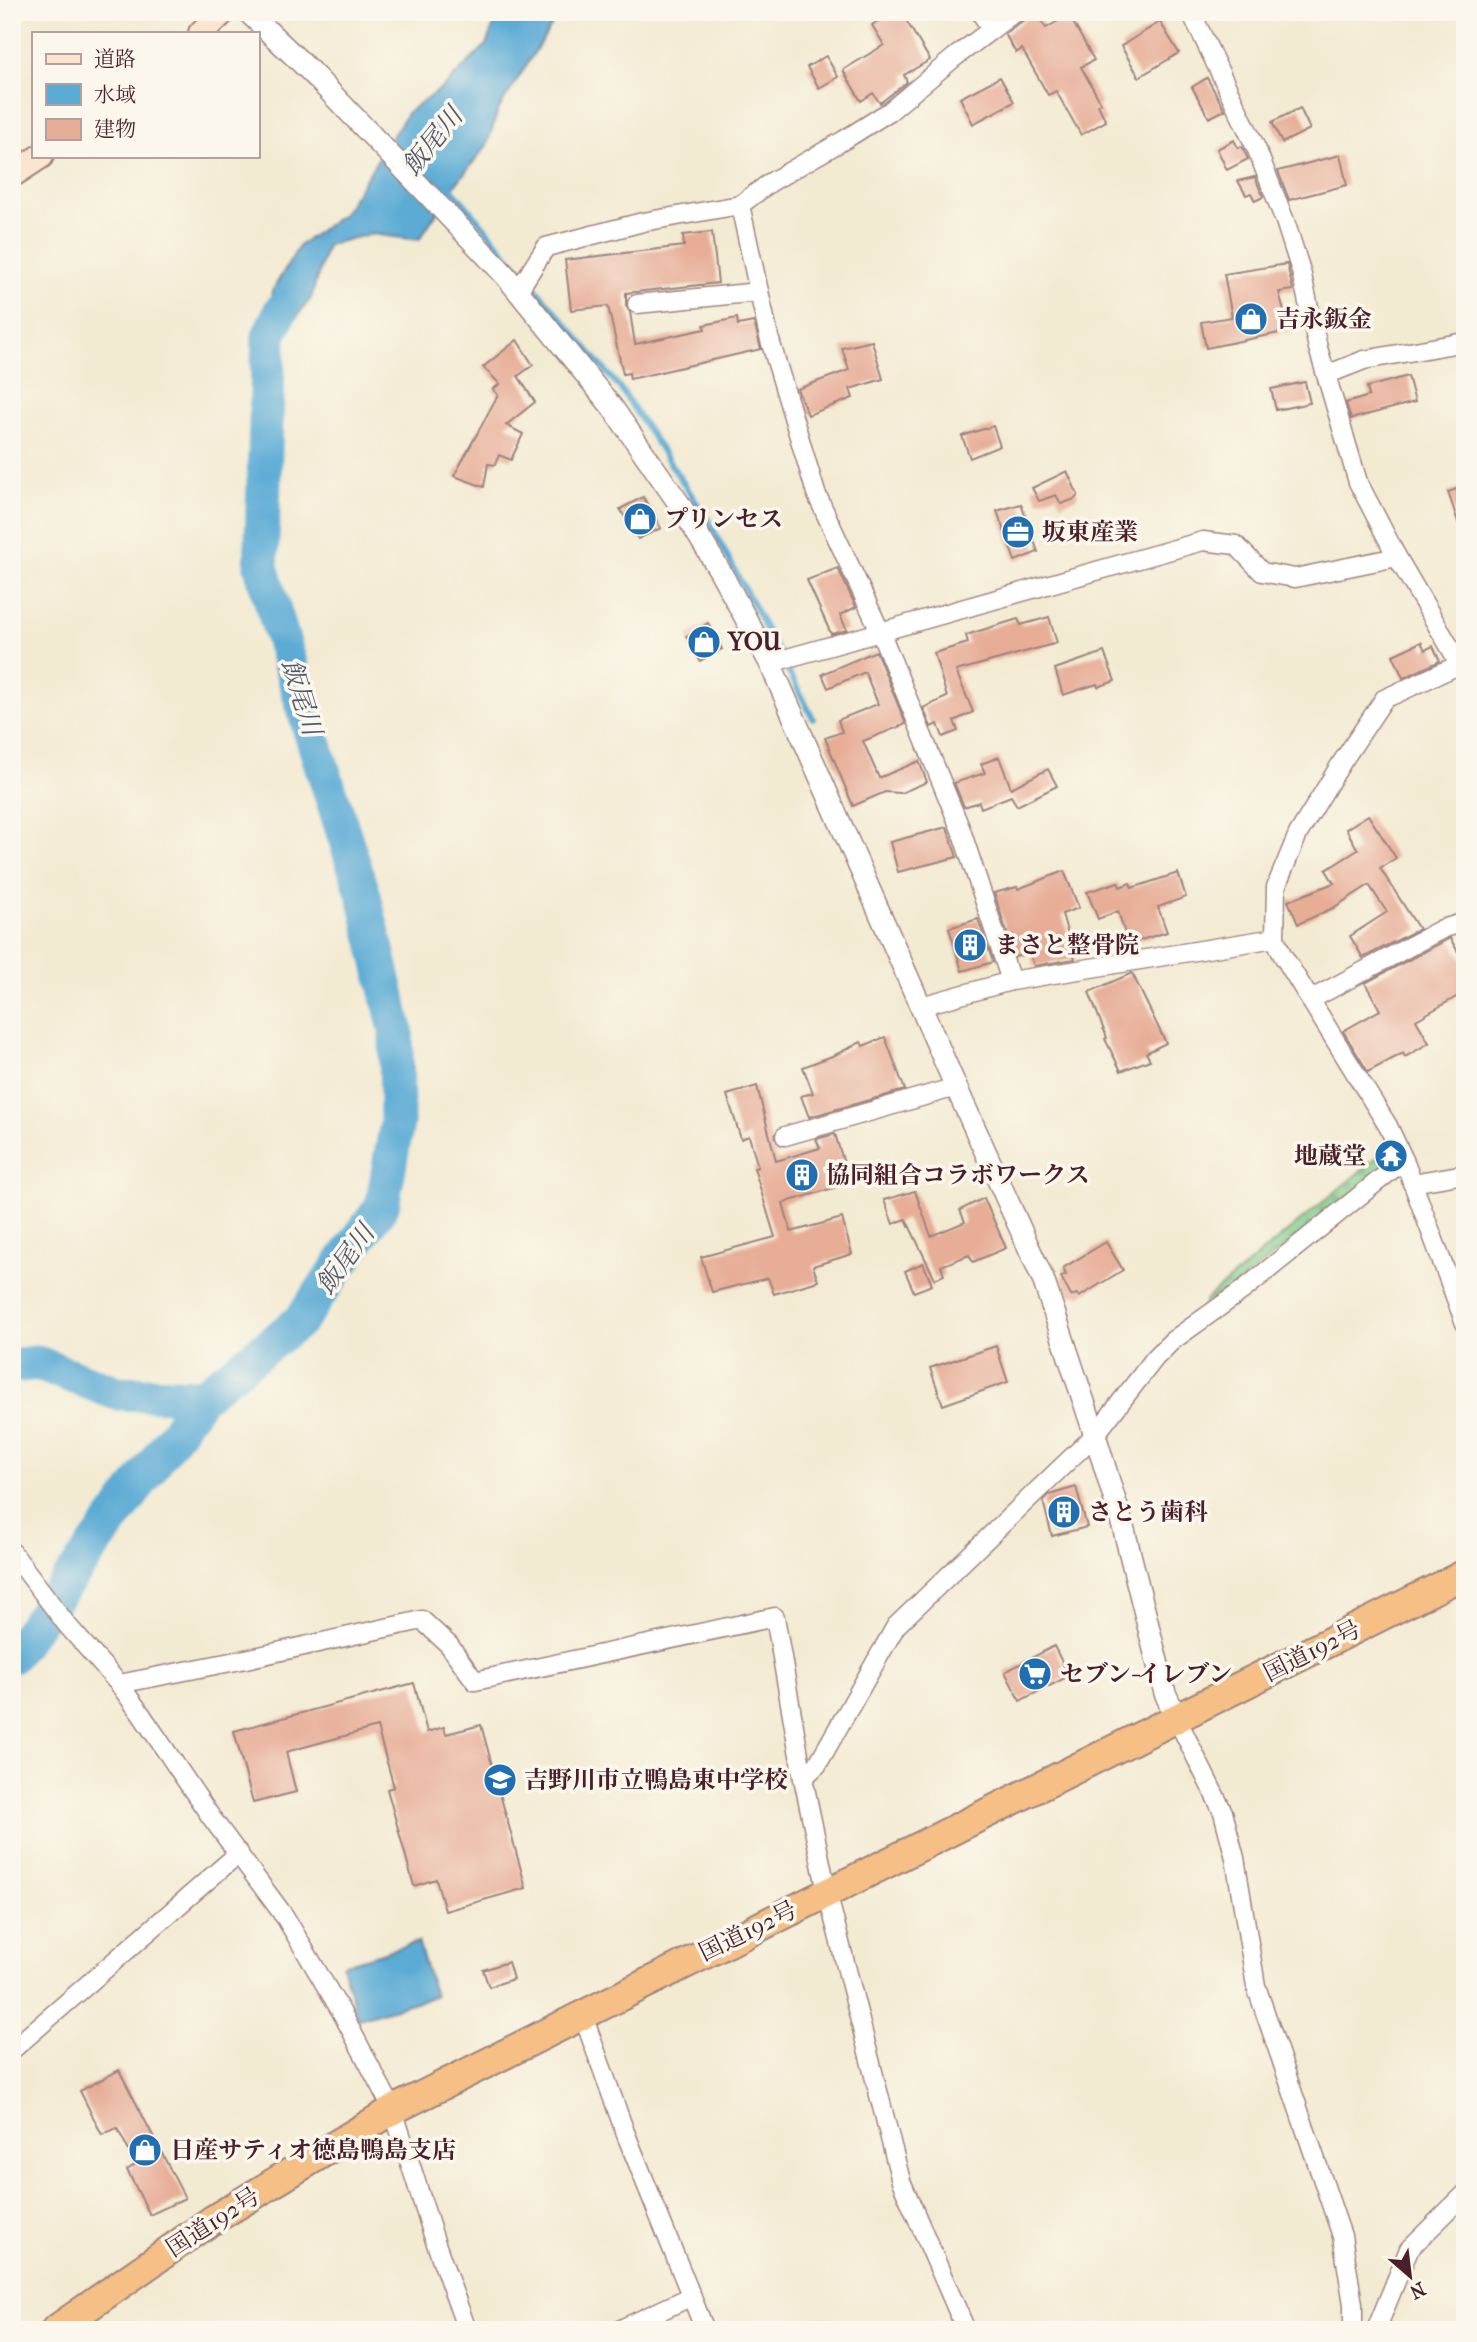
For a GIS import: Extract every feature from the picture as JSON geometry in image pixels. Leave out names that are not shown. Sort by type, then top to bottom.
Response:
[{"type":"highway","name":"国道192号","points":[[55,2330],[211,2221],[393,2110],[582,2013],[1465,1574]]},
{"type":"main road","points":[[202,32],[223,12]]},
{"type":"main road","points":[[12,175],[38,158]]},
{"type":"street","points":[[248,12],[520,279],[680,505],[778,660],[921,1006],[1043,1279],[1124,1531],[1165,1692],[1223,1812],[1235,1858],[1255,1986],[1342,2236],[1353,2304],[1353,2330]]},
{"type":"street","points":[[981,12],[991,28]]},
{"type":"street","points":[[520,279],[546,247],[643,222],[740,205],[771,182],[890,111],[991,28],[1015,12]]},
{"type":"street","points":[[1191,12],[1257,150],[1285,221],[1358,482],[1397,556],[1463,666],[1384,699],[1298,834],[1276,887],[1275,938],[1282,954],[1388,1126],[1404,1160],[1465,1323]]},
{"type":"street","points":[[740,205],[769,337],[816,493],[880,631],[961,830],[1011,981]]},
{"type":"street","points":[[637,304],[759,292]]},
{"type":"street","points":[[1326,375],[1364,360],[1465,342]]},
{"type":"street","points":[[778,660],[1203,541],[1237,545],[1262,572],[1295,578],[1397,556]]},
{"type":"street","points":[[1310,1000],[1442,929],[1465,922]]},
{"type":"street","points":[[921,1006],[1011,981],[1275,938]]},
{"type":"street","points":[[785,1136],[956,1087]]},
{"type":"street","points":[[803,1778],[817,1765],[896,1626],[1095,1435],[1155,1358],[1172,1341],[1243,1290],[1404,1160]]},
{"type":"street","points":[[1412,1183],[1465,1174]]},
{"type":"street","points":[[12,1552],[66,1625],[119,1684],[292,1929],[342,2012],[393,2110],[467,2330]]},
{"type":"street","points":[[119,1684],[241,1661],[422,1620],[449,1645],[475,1681],[775,1617],[803,1778],[827,1892],[901,2181],[966,2330]]},
{"type":"street","points":[[12,2050],[239,1853]]},
{"type":"street","points":[[582,2013],[625,2132],[705,2330]]},
{"type":"street","points":[[1376,2330],[1409,2249],[1465,2194]]},
{"type":"street","points":[[620,2330],[692,2296]]},
{"type":"green space","points":[[1381,1154],[1388,1165],[1202,1312],[1205,1300]]},
{"type":"water","points":[[499,12],[560,12],[498,110],[487,145],[452,189],[419,240],[370,234],[327,245],[311,298],[262,363],[272,291],[300,245],[343,214],[408,112],[445,86],[486,45]]},
{"type":"water","points":[[418,1942],[435,1996],[358,2019],[342,1965]]},
{"type":"building","points":[[877,12],[901,12],[930,60],[904,75],[907,82],[880,103],[873,93],[861,101],[843,70],[884,45],[872,25],[881,19]]},
{"type":"building","points":[[1035,12],[1046,28],[1069,15],[1094,60],[1081,67],[1101,103],[1098,105],[1106,121],[1081,135],[1056,91],[1048,95],[1022,49],[1016,53],[1005,34]]},
{"type":"building","points":[[1160,22],[1179,53],[1139,77],[1121,46]]},
{"type":"building","points":[[826,56],[838,77],[819,88],[807,67]]},
{"type":"building","points":[[1000,77],[1014,102],[973,124],[960,98]]},
{"type":"building","points":[[1207,78],[1225,110],[1209,118],[1192,87]]},
{"type":"building","points":[[1300,108],[1310,129],[1282,143],[1272,122]]},
{"type":"building","points":[[1234,140],[1238,148],[1242,146],[1248,159],[1227,170],[1217,149]]},
{"type":"building","points":[[1340,155],[1347,185],[1289,200],[1278,171]]},
{"type":"building","points":[[1255,177],[1263,197],[1255,201],[1251,193],[1246,195],[1238,181]]},
{"type":"building","points":[[712,232],[718,283],[626,293],[626,306],[630,312],[635,344],[705,329],[704,325],[737,318],[738,325],[754,322],[761,349],[630,379],[629,373],[623,374],[608,306],[571,310],[565,260],[684,246],[683,235]]},
{"type":"building","points":[[1287,264],[1293,290],[1279,292],[1289,331],[1206,348],[1201,322],[1232,317],[1224,274]]},
{"type":"building","points":[[517,340],[533,365],[518,376],[535,402],[506,425],[523,434],[511,460],[499,455],[495,465],[488,464],[484,487],[454,476],[498,395],[493,389],[500,384],[483,367]]},
{"type":"building","points":[[872,341],[883,379],[850,389],[853,398],[808,415],[797,389],[849,370],[842,348]]},
{"type":"building","points":[[1408,376],[1415,402],[1351,419],[1346,403],[1369,396],[1367,387]]},
{"type":"building","points":[[1305,382],[1310,403],[1276,410],[1271,389]]},
{"type":"building","points":[[993,426],[1000,446],[970,458],[962,436]]},
{"type":"building","points":[[1067,471],[1078,495],[1075,499],[1061,504],[1056,495],[1039,501],[1032,488]]},
{"type":"building","points":[[1465,486],[1465,534],[1462,534],[1448,492]]},
{"type":"building","name":"プリンセス","points":[[643,497],[661,528],[638,539],[620,509]]},
{"type":"building","name":"坂東産業","points":[[1021,504],[1038,552],[1015,561],[997,511]]},
{"type":"building","points":[[838,568],[856,607],[840,615],[847,630],[831,634],[807,580]]},
{"type":"building","points":[[1049,617],[1057,643],[956,671],[973,712],[954,721],[958,731],[943,737],[938,724],[931,727],[923,708],[947,697],[934,653],[968,643],[966,635],[1018,619],[1021,625]]},
{"type":"building","name":"YOU","points":[[708,623],[722,649],[700,661],[686,636]]},
{"type":"building","points":[[1421,642],[1425,650],[1433,646],[1440,661],[1403,678],[1393,655]]},
{"type":"building","points":[[876,651],[906,724],[863,741],[879,778],[919,761],[927,782],[901,793],[885,792],[853,806],[825,738],[842,732],[838,720],[878,704],[865,672],[828,688],[822,674]]},
{"type":"building","points":[[1104,652],[1115,681],[1063,695],[1055,669]]},
{"type":"building","points":[[999,757],[1011,788],[1048,769],[1057,786],[1017,806],[1011,796],[981,808],[979,802],[964,807],[954,783],[985,773],[981,764]]},
{"type":"building","points":[[1368,815],[1396,858],[1380,868],[1419,929],[1363,958],[1350,936],[1387,912],[1369,885],[1333,908],[1298,924],[1288,901],[1334,883],[1326,870],[1358,850],[1346,829]]},
{"type":"building","points":[[947,827],[957,857],[898,872],[890,842]]},
{"type":"building","points":[[1064,871],[1079,908],[1062,914],[1075,959],[1034,966],[1030,953],[1015,957],[994,893],[1017,887],[1018,889]]},
{"type":"building","points":[[1178,873],[1186,897],[1158,907],[1167,932],[1128,944],[1118,911],[1098,919],[1087,892],[1118,882],[1120,887],[1130,883],[1132,888]]},
{"type":"building","name":"まさと整骨院","points":[[978,919],[993,962],[962,971],[949,928]]},
{"type":"building","points":[[1450,938],[1465,964],[1465,992],[1416,1020],[1429,1043],[1405,1057],[1403,1053],[1368,1072],[1343,1031],[1380,1010],[1365,983]]},
{"type":"building","points":[[1132,973],[1166,1043],[1146,1053],[1150,1060],[1121,1071],[1105,1039],[1107,1038],[1089,992]]},
{"type":"building","points":[[885,1037],[905,1090],[809,1117],[801,1096],[813,1093],[803,1067],[861,1042],[863,1046]]},
{"type":"building","points":[[757,1086],[776,1161],[820,1148],[816,1139],[835,1134],[850,1183],[783,1203],[791,1232],[842,1218],[852,1254],[813,1266],[818,1281],[774,1294],[768,1278],[712,1292],[701,1257],[775,1237],[754,1168],[758,1167],[749,1136],[741,1139],[727,1095]]},
{"type":"building","points":[[915,1191],[931,1236],[965,1222],[960,1210],[984,1198],[1006,1248],[973,1262],[969,1255],[941,1266],[944,1275],[935,1279],[906,1219],[893,1224],[884,1200]]},
{"type":"building","points":[[1106,1242],[1123,1270],[1079,1297],[1077,1294],[1071,1296],[1061,1277],[1066,1275],[1063,1268]]},
{"type":"building","points":[[923,1263],[932,1285],[914,1292],[905,1271]]},
{"type":"building","points":[[996,1346],[1008,1382],[943,1405],[930,1368]]},
{"type":"building","name":"さとう歯科","points":[[1076,1487],[1087,1527],[1052,1536],[1043,1501],[1049,1495]]},
{"type":"building","points":[[1054,1646],[1069,1676],[1020,1701],[1005,1672]]},
{"type":"building","points":[[414,1683],[427,1732],[444,1727],[446,1734],[481,1725],[526,1888],[445,1911],[436,1879],[414,1886],[387,1789],[394,1787],[377,1727],[286,1752],[296,1792],[253,1803],[234,1731]]},
{"type":"building","points":[[508,1962],[513,1979],[489,1987],[483,1970]]},
{"type":"building","name":"日産サティオ徳島鴨島支店","points":[[119,2070],[185,2198],[150,2215],[127,2170],[136,2164],[117,2128],[102,2135],[80,2091]]},
{"type":"waterway","points":[[452,189],[620,388],[708,520],[813,718]]},
{"type":"waterway","name":"飯尾川","points":[[12,1656],[202,1396],[300,1321],[382,1206],[397,1123],[396,1030],[364,896],[261,567],[269,336],[281,310]]},
{"type":"waterway","name":"飯尾川","points":[[12,1366],[37,1363],[117,1393],[202,1396]]},
{"type":"place","name":"吉永鈑金","points":[[1251,319]]},
{"type":"place","name":"プリンセス","points":[[640,519]]},
{"type":"place","name":"坂東産業","points":[[1018,532]]},
{"type":"place","name":"YOU","points":[[704,642]]},
{"type":"place","name":"まさと整骨院","points":[[970,945]]},
{"type":"place","name":"地蔵堂","points":[[1391,1156]]},
{"type":"place","name":"協同組合コラボワークス","points":[[802,1175]]},
{"type":"place","name":"さとう歯科","points":[[1064,1512]]},
{"type":"place","name":"セブン-イレブン","points":[[1035,1674]]},
{"type":"place","name":"吉野川市立鴨島東中学校","points":[[500,1780]]},
{"type":"place","name":"日産サティオ徳島鴨島支店","points":[[145,2150]]}]
